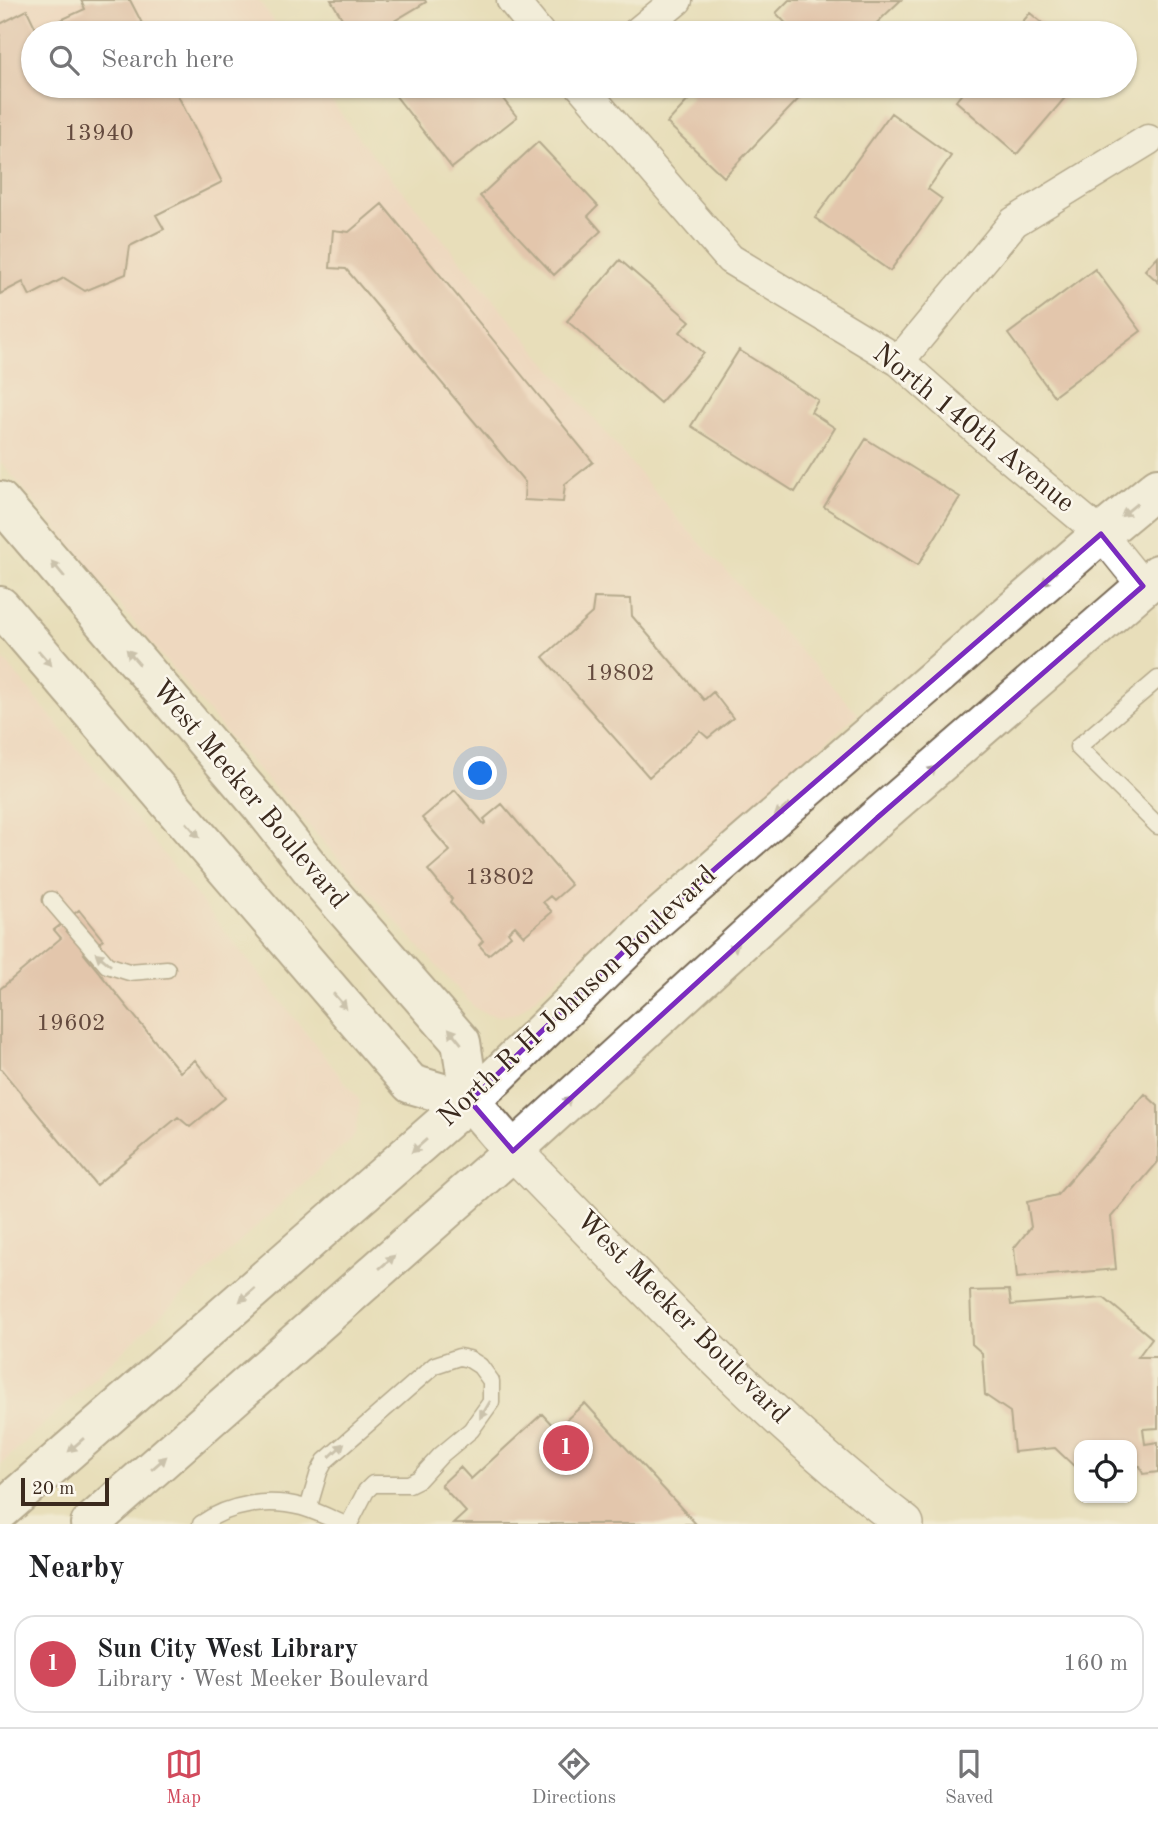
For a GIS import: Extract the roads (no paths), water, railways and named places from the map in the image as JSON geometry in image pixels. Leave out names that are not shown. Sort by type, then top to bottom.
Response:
[{"type":"main road","name":"North R H Johnson Boulevard","points":[[0,1511],[470,1101],[656,920],[1158,487]]},
{"type":"main road","name":"West Meeker Boulevard","points":[[0,500],[262,807],[318,878],[461,1042],[470,1101],[513,1151]]},
{"type":"main road","points":[[90,1524],[513,1151],[877,818],[1151,580]]},
{"type":"main road","points":[[0,606],[411,1084],[470,1101]]},
{"type":"street","points":[[512,0],[529,21]]},
{"type":"street","points":[[652,21],[677,0]]},
{"type":"street","name":"North 140th Avenue","points":[[591,98],[730,259],[899,361],[1151,580]]},
{"type":"street","points":[[899,361],[1014,222],[1148,140]]},
{"type":"street","name":"West Meeker Boulevard","points":[[513,1151],[772,1410],[852,1484],[905,1524]]},
{"type":"lane","points":[[1158,678],[1078,747],[1158,826]]},
{"type":"lane","points":[[51,900],[107,965],[129,972],[167,969]]},
{"type":"lane","points":[[308,1510],[325,1461],[435,1365],[459,1357],[470,1359],[480,1366],[491,1381],[491,1402],[471,1430],[441,1455],[419,1479],[409,1484],[373,1484],[349,1524]]},
{"type":"lane","points":[[201,1524],[214,1515],[250,1504],[283,1505],[308,1510],[343,1524]]},
{"type":"place","name":"Sun City West Library","points":[[566,1448]]}]
